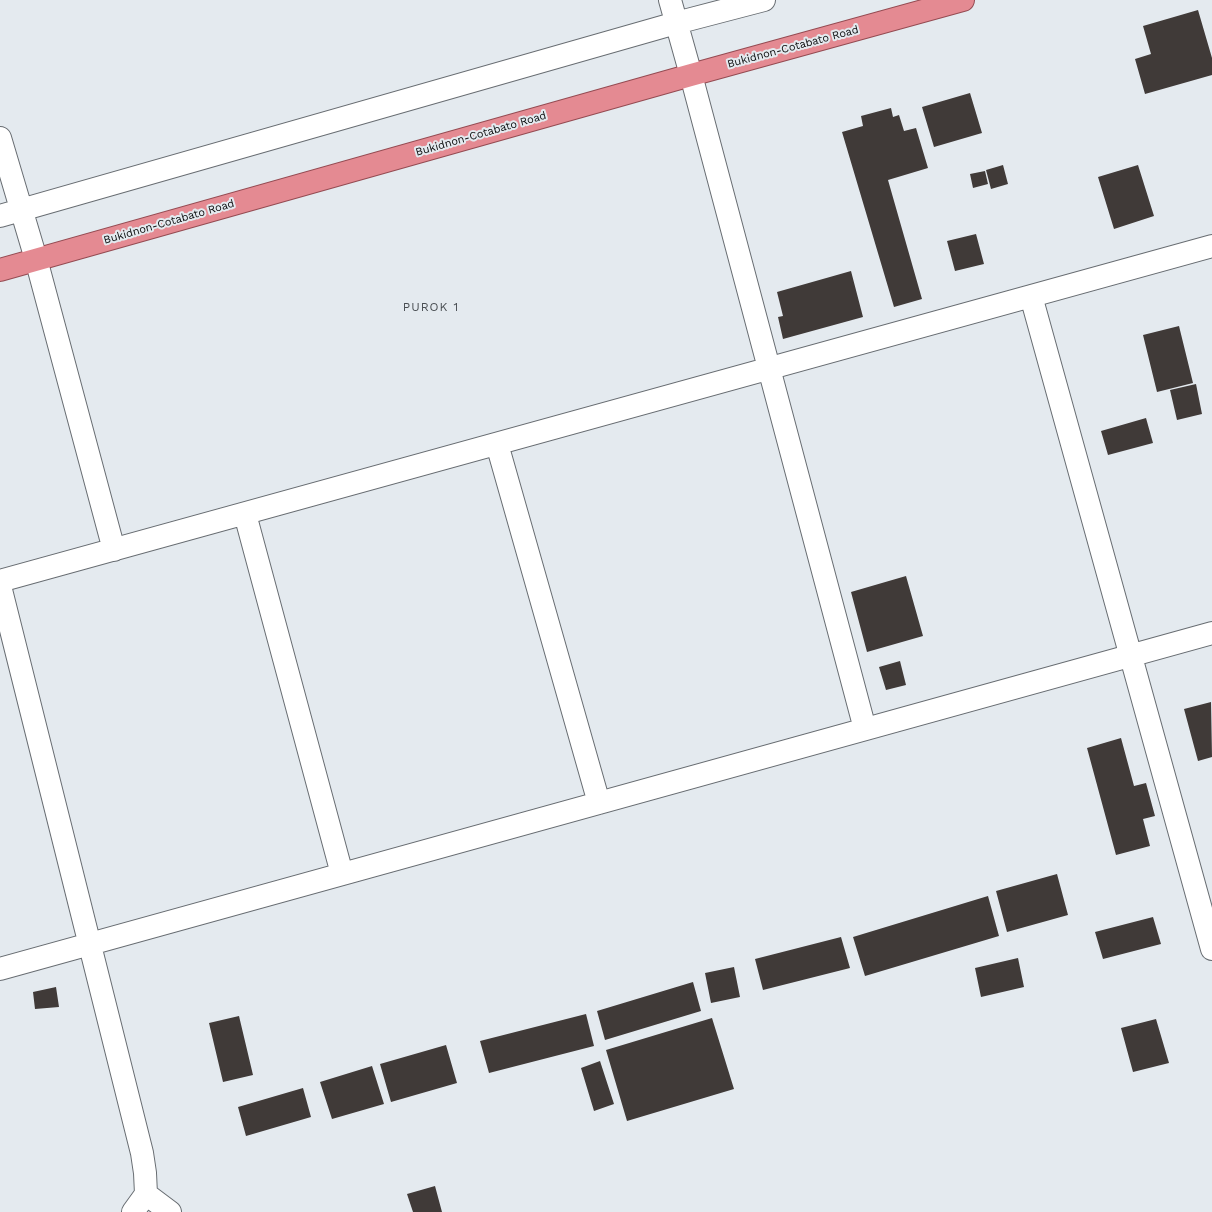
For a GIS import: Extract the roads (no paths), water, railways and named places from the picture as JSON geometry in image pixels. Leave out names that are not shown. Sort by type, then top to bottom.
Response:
[{"type":"highway","name":"Bukidnon-Cotabato Road","points":[[0,270],[691,75],[963,0]]},
{"type":"street","points":[[670,0],[865,729]]},
{"type":"street","points":[[0,216],[676,23],[764,0]]},
{"type":"street","points":[[0,138],[36,259],[114,550]]},
{"type":"street","points":[[0,581],[1212,246]]},
{"type":"street","points":[[1031,296],[1212,949]]},
{"type":"street","points":[[497,444],[599,803]]},
{"type":"street","points":[[245,514],[342,874]]},
{"type":"street","points":[[0,586],[139,1141],[145,1173],[146,1194],[133,1212]]},
{"type":"street","points":[[0,969],[1212,633]]},
{"type":"street","points":[[146,1194],[170,1212]]},
{"type":"district","name":"PUROK 1","points":[[431,307]]}]
